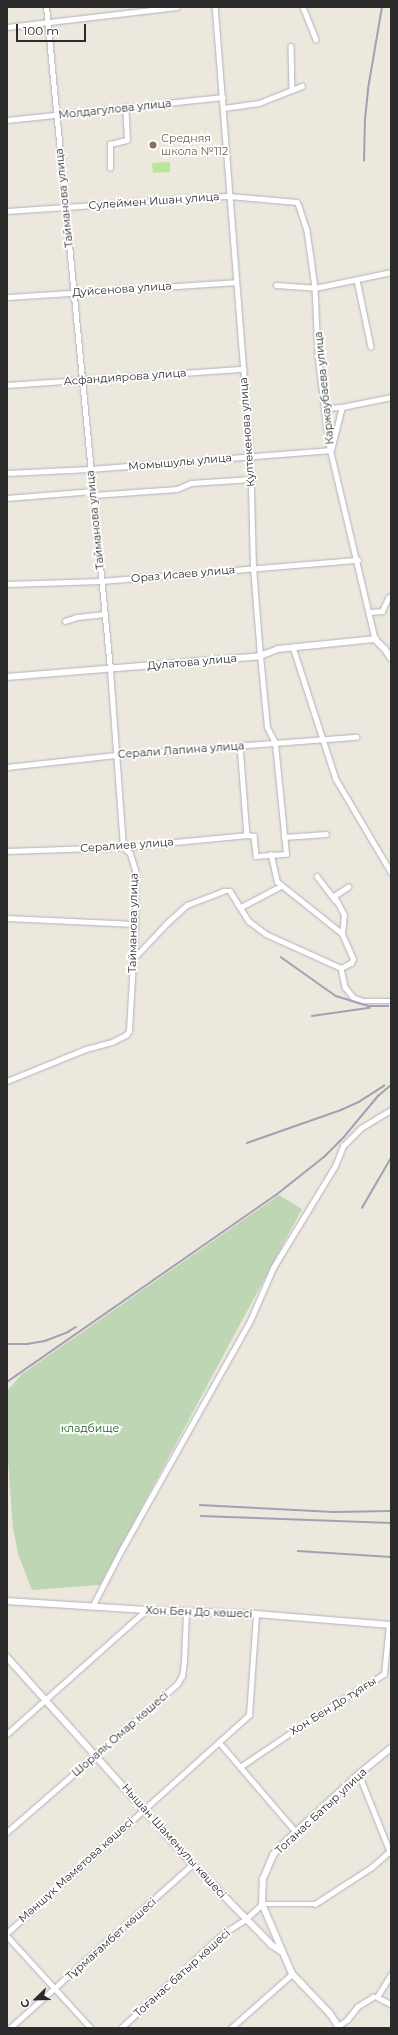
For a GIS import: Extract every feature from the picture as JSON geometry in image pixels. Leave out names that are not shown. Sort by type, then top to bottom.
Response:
[{"type":"street","name":"Тайманова улица","points":[[7,1081],[86,1049],[112,1042],[126,1035],[129,1031],[135,924],[135,870],[130,854],[123,847],[115,755],[110,669],[46,7]]},
{"type":"street","points":[[7,27],[177,7]]},
{"type":"street","name":"Култекенова улица","points":[[215,7],[250,456],[253,568],[260,656],[267,727],[275,743],[286,854],[271,855]]},
{"type":"street","points":[[303,7],[316,40]]},
{"type":"street","points":[[291,46],[292,90]]},
{"type":"street","points":[[224,108],[259,103],[302,86]]},
{"type":"street","name":"Молдагулова улица","points":[[7,120],[223,97]]},
{"type":"street","points":[[110,168],[110,144],[127,140],[126,107]]},
{"type":"street","name":"Сулеймен Ишан улица","points":[[7,211],[229,196]]},
{"type":"street","name":"Каржаубаева улица","points":[[229,196],[296,202],[300,206],[307,230],[315,288],[318,355],[331,450],[358,560],[375,639]]},
{"type":"street","points":[[276,285],[315,288],[387,273]]},
{"type":"street","points":[[357,280],[371,347]]},
{"type":"street","name":"Дуйсенова улица","points":[[7,297],[236,282]]},
{"type":"street","name":"Асфандиярова улица","points":[[7,385],[243,369]]},
{"type":"street","points":[[325,408],[342,407],[391,397]]},
{"type":"street","points":[[331,450],[342,407]]},
{"type":"street","name":"Момышулы улица","points":[[7,473],[90,469],[331,450]]},
{"type":"street","points":[[7,498],[177,489],[191,483],[251,479]]},
{"type":"street","name":"Ораз Исаев улица","points":[[7,584],[101,580],[358,560]]},
{"type":"street","points":[[370,612],[382,611],[388,598],[391,596]]},
{"type":"street","points":[[65,621],[77,617],[104,614]]},
{"type":"street","points":[[375,639],[386,649],[391,658]]},
{"type":"street","name":"Дулатова улица","points":[[7,677],[260,656],[278,649],[375,639]]},
{"type":"street","points":[[293,647],[312,703],[321,738],[336,779],[391,872]]},
{"type":"street","name":"Серали Лапина улица","points":[[7,767],[115,755],[321,738],[356,737]]},
{"type":"street","points":[[240,745],[247,835],[254,836],[256,856],[271,855],[275,878],[281,886],[342,934],[353,959],[351,963],[341,968]]},
{"type":"street","points":[[284,836],[326,834]]},
{"type":"street","name":"Сералиев улица","points":[[7,851],[123,847],[247,835]]},
{"type":"street","points":[[317,876],[342,909],[344,915],[342,934]]},
{"type":"street","points":[[241,907],[281,886]]},
{"type":"street","points":[[335,900],[334,896],[348,887]]},
{"type":"street","points":[[133,959],[168,922],[187,905],[224,891],[230,891],[249,921],[266,934],[341,968]]},
{"type":"street","points":[[7,918],[135,924]]},
{"type":"street","points":[[341,968],[345,987],[354,998],[363,1001],[391,1000]]},
{"type":"street","points":[[92,1607],[122,1549],[250,1321],[273,1268],[325,1184],[335,1166],[343,1146],[361,1128],[391,1110]]},
{"type":"street","name":"Хон Бен До көшесі","points":[[7,1601],[146,1610],[256,1614],[390,1624]]},
{"type":"street","points":[[7,1734],[146,1610]]},
{"type":"street","name":"Шораяқ Омар көшесі","points":[[7,1832],[177,1684],[182,1676],[186,1611]]},
{"type":"street","name":"Мәншүк Мәметова көшесі","points":[[7,1933],[249,1715],[256,1614]]},
{"type":"street","name":"Хон Бен До тұяғы","points":[[240,1767],[311,1719],[384,1674],[390,1624]]},
{"type":"street","name":"Нышан Шаменулы көшесі","points":[[7,1657],[193,1864],[272,1945],[281,1951],[292,1974],[339,2027]]},
{"type":"street","points":[[219,1742],[297,1833]]},
{"type":"street","name":"Тоганас Батыр улица","points":[[281,1951],[262,1904],[263,1879],[267,1867],[277,1850],[359,1774],[391,1748]]},
{"type":"street","points":[[262,1904],[315,1904],[372,1867],[391,1852],[359,1774]]},
{"type":"street","name":"Тұрмағамбет көшесі","points":[[10,2028],[193,1864]]},
{"type":"street","name":"Тоғанас батыр көшесі","points":[[121,2028],[224,1933],[246,1919],[262,1904]]},
{"type":"street","points":[[7,1936],[91,2028]]},
{"type":"street","points":[[231,2028],[292,1974]]},
{"type":"street","points":[[377,1997],[391,1975]]},
{"type":"street","points":[[339,2027],[347,2020],[357,2007],[373,1997],[377,1997],[391,2004]]},
{"type":"green space","points":[[170,162],[170,172],[153,173],[152,163]]},
{"type":"green space","name":"кладбище","points":[[279,1195],[302,1209],[100,1585],[32,1590],[18,1554],[13,1528],[7,1448],[7,1391],[22,1374]]},
{"type":"railway","points":[[364,161],[365,119],[368,89],[382,7]]},
{"type":"railway","points":[[281,957],[336,996],[369,1006],[388,1006]]},
{"type":"railway","points":[[312,1016],[369,1008]]},
{"type":"railway","points":[[7,1382],[276,1195],[324,1157],[344,1137],[378,1096],[391,1085]]},
{"type":"railway","points":[[247,1143],[341,1110],[359,1102],[384,1086]]},
{"type":"railway","points":[[362,1208],[391,1158]]},
{"type":"railway","points":[[7,1344],[27,1344],[45,1341],[68,1332],[76,1327]]},
{"type":"railway","points":[[200,1505],[333,1512],[391,1511]]},
{"type":"railway","points":[[201,1516],[391,1523]]},
{"type":"railway","points":[[298,1551],[391,1557]]},
{"type":"place","name":"Средняя школа №112","points":[[153,145]]}]
